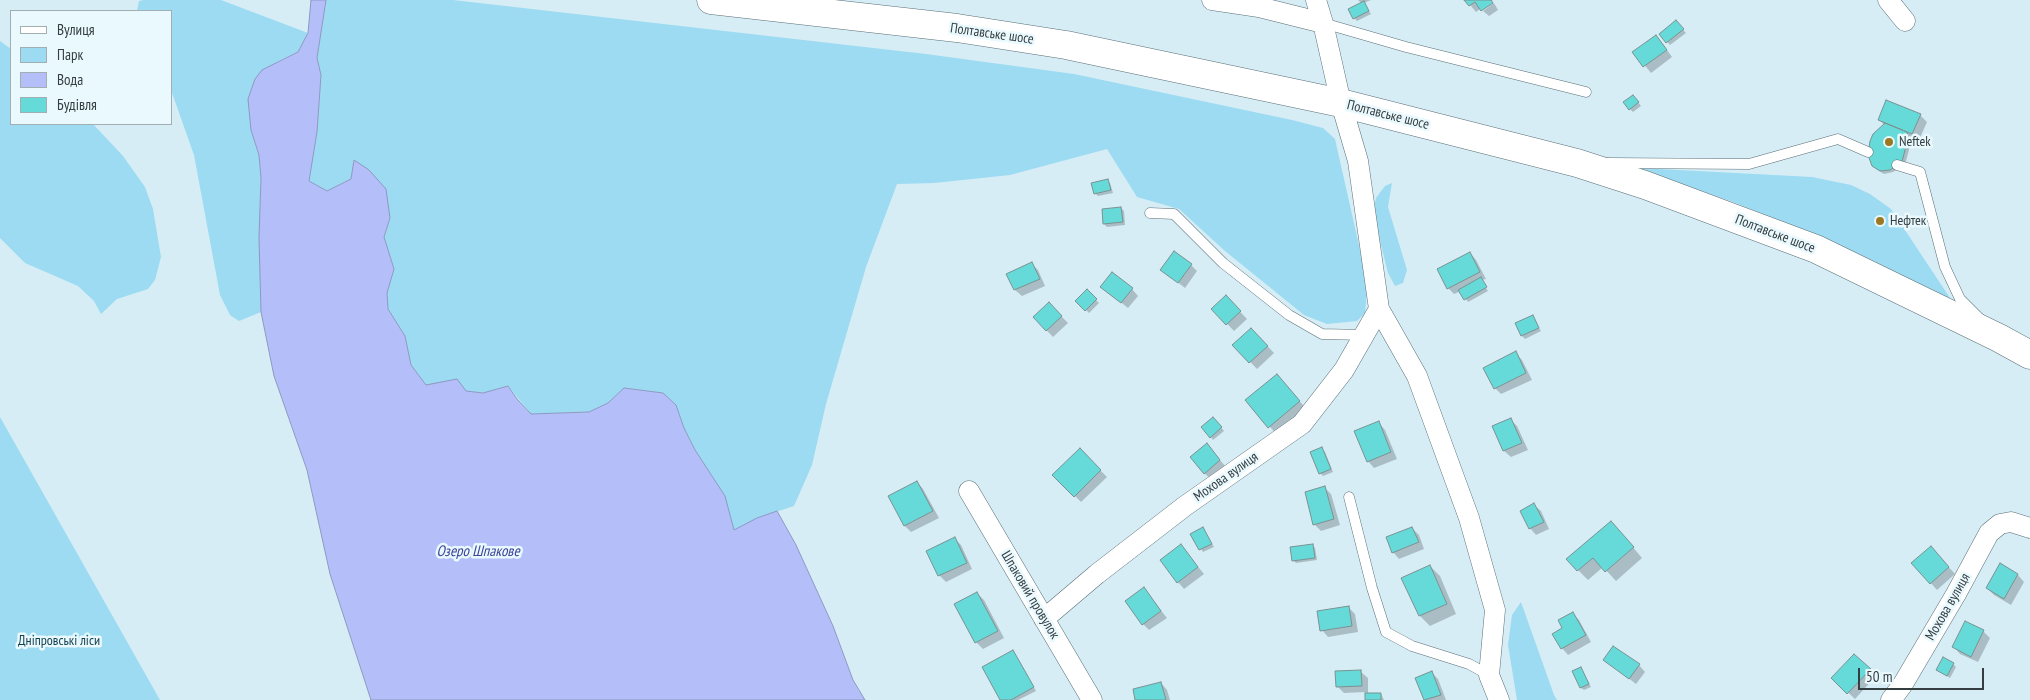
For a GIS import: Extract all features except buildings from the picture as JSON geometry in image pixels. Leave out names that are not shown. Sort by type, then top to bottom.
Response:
[{"type":"main road","name":"Полтавське шосе","points":[[711,0],[957,28],[1066,45],[1340,103],[1577,163],[1645,185],[1816,249],[2000,338],[2030,355]]},
{"type":"street","points":[[1212,0],[1259,7],[1323,23]]},
{"type":"street","points":[[1316,0],[1323,23],[1340,103],[1358,161],[1379,309],[1417,376],[1469,518],[1495,610],[1489,674],[1499,700]]},
{"type":"street","points":[[1888,0],[1905,21]]},
{"type":"street","name":"Мохова вулиця","points":[[1044,619],[1097,574],[1185,506],[1302,424],[1344,370],[1379,309]]},
{"type":"street","name":"Шпаковий провулок","points":[[969,491],[1092,700]]},
{"type":"street","name":"Мохова вулиця","points":[[1891,700],[1903,684],[1947,610],[1989,533],[2000,524],[2011,522],[2030,528]]},
{"type":"lane","points":[[1323,23],[1406,47],[1586,92]]},
{"type":"lane","points":[[1577,163],[1749,164],[1838,139],[1868,152]]},
{"type":"lane","points":[[1897,165],[1920,172],[1945,267],[1960,299],[2000,338]]},
{"type":"lane","points":[[1150,213],[1174,214],[1223,263],[1289,315],[1322,334],[1364,336]]},
{"type":"lane","points":[[1349,497],[1372,588],[1386,632],[1412,646],[1469,664],[1489,674]]},
{"type":"green space","points":[[221,0],[308,33],[298,52],[279,61],[251,130],[259,155],[261,178],[261,312],[239,321],[230,315],[220,295],[194,155],[172,93],[172,10],[137,10],[139,1]]},
{"type":"green space","points":[[326,0],[453,0],[926,54],[1074,74],[1323,128],[1335,139],[1365,272],[1367,291],[1365,313],[1357,321],[1327,324],[1304,315],[1225,251],[1179,209],[1137,197],[1107,149],[1010,175],[934,183],[897,184],[866,267],[826,404],[812,465],[794,506],[757,518],[734,531],[725,496],[695,450],[684,428],[676,405],[663,393],[624,388],[608,403],[589,412],[531,414],[508,386],[483,393],[466,391],[442,383],[426,385],[411,365],[405,336],[388,309],[387,293],[394,269],[384,237],[390,218],[354,160],[351,179],[327,191],[309,181],[317,132],[321,75],[317,58]]},
{"type":"green space","points":[[0,41],[10,48],[10,125],[94,125],[123,156],[145,187],[153,209],[161,257],[155,280],[148,289],[117,299],[101,314],[94,301],[78,286],[25,263],[0,238]]},
{"type":"green space","points":[[1621,167],[1812,177],[1851,185],[1870,194],[1891,209],[1952,301],[1833,242],[1733,202],[1664,178]]},
{"type":"green space","points":[[1392,183],[1388,207],[1407,270],[1403,283],[1395,286],[1388,273],[1373,213],[1376,198],[1385,186]]},
{"type":"green space","name":"Дніпровські ліси","points":[[0,417],[160,700],[0,700]]},
{"type":"green space","points":[[1521,602],[1557,700],[1517,700],[1508,645],[1512,615]]},
{"type":"water","name":"Озеро Шпакове","points":[[311,0],[326,0],[317,58],[321,75],[317,132],[309,181],[327,191],[351,179],[354,160],[369,170],[386,189],[390,218],[384,237],[394,269],[387,293],[388,309],[405,336],[411,365],[426,385],[457,379],[466,391],[483,393],[508,386],[531,414],[589,412],[608,403],[624,388],[663,393],[676,405],[684,428],[695,450],[725,496],[734,530],[757,518],[777,511],[796,545],[833,626],[853,680],[865,700],[371,700],[330,574],[307,470],[274,376],[261,312],[259,238],[261,178],[259,155],[251,130],[248,99],[255,79],[262,70],[298,52],[308,33]]},
{"type":"place","name":"Neftek","points":[[1889,142]]},
{"type":"place","name":"Нефтек","points":[[1880,221]]}]
